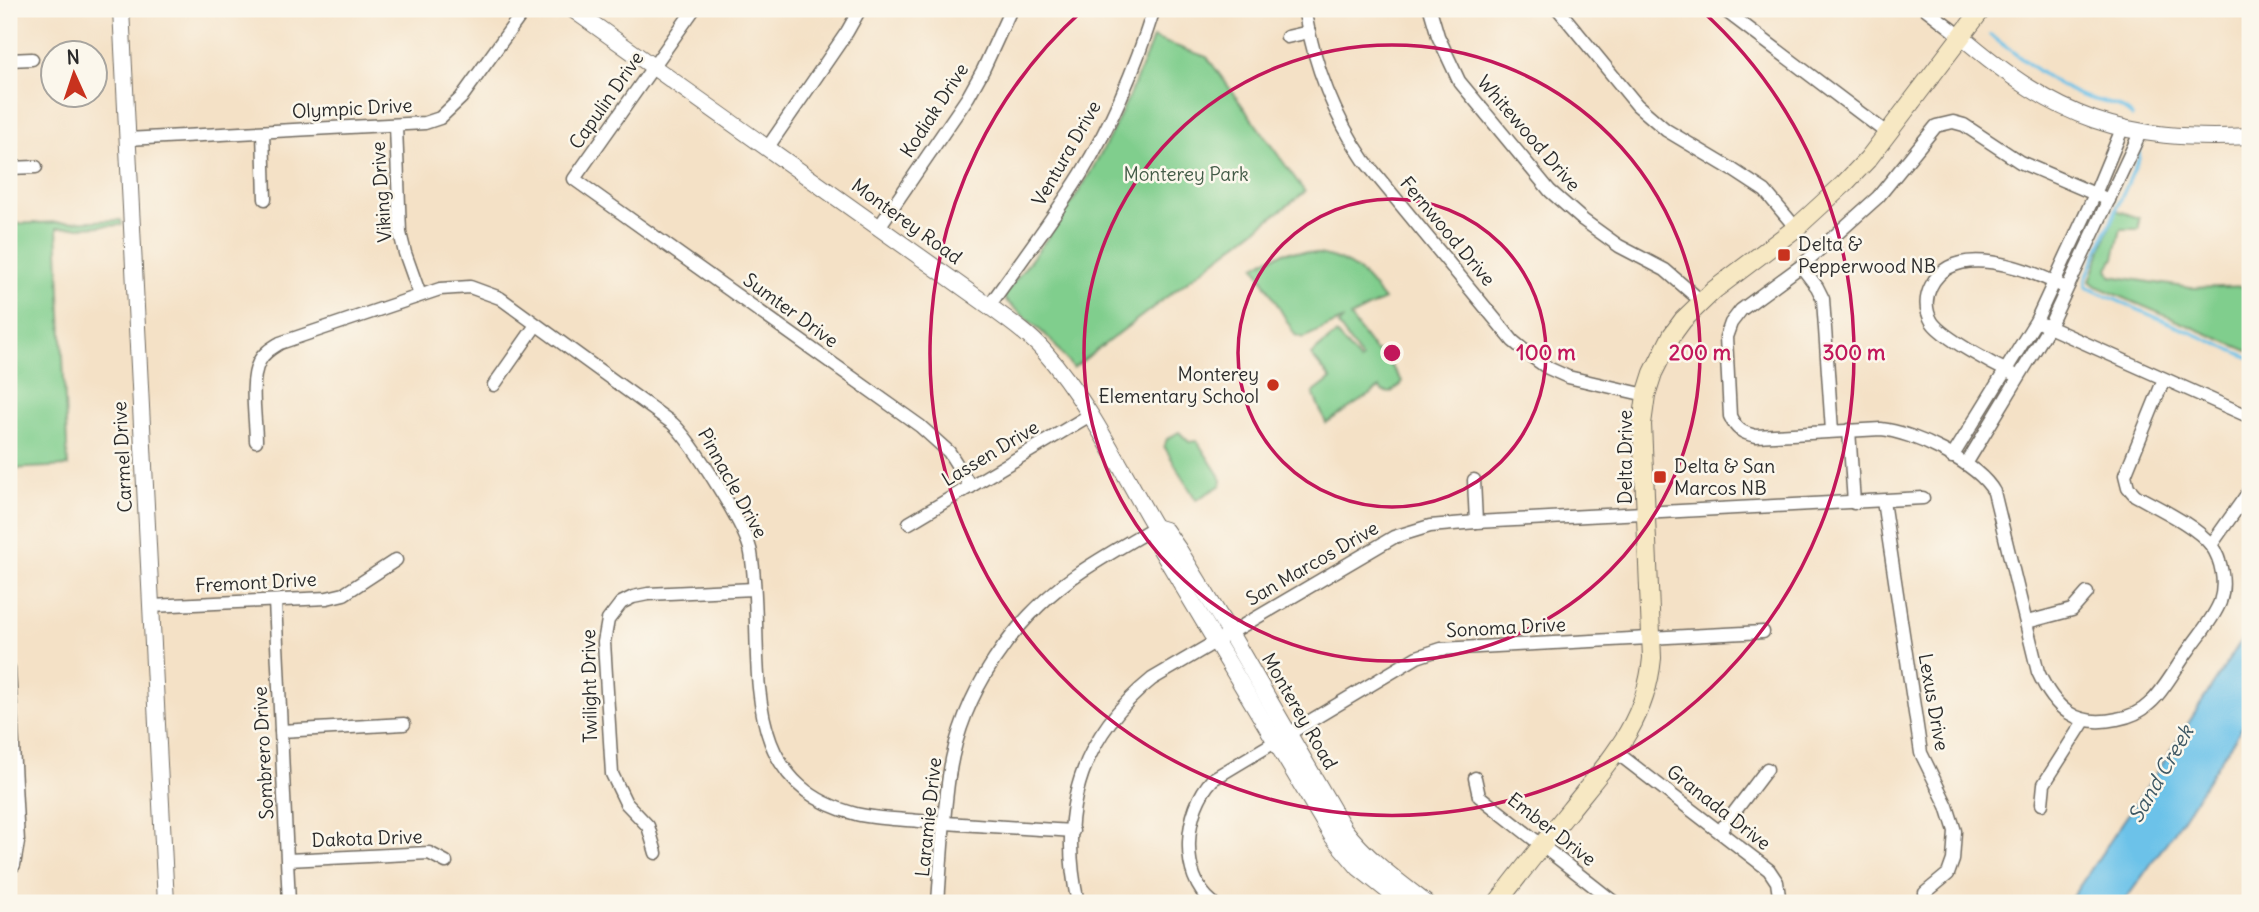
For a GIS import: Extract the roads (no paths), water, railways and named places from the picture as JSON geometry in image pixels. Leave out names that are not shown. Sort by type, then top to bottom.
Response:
[{"type":"main road","name":"Delta Drive","points":[[1497,903],[1616,752],[1636,720],[1644,701],[1650,679],[1652,638],[1642,424],[1646,395],[1653,373],[1672,335],[1701,301],[1796,228],[1844,184],[1888,134],[1982,9]]},
{"type":"street","name":"Carmel Drive","points":[[121,9],[166,903]]},
{"type":"street","name":"Olympic Drive","points":[[127,139],[425,123],[440,118],[461,98],[525,9]]},
{"type":"street","name":"Monterey Road","points":[[572,9],[989,306],[1041,348],[1063,373],[1090,415],[1155,527],[1165,530],[1343,851],[1359,868],[1403,903]]},
{"type":"street","name":"Capulin Drive","points":[[574,179],[694,9]]},
{"type":"street","points":[[768,148],[847,33],[860,9]]},
{"type":"street","name":"Kodiak Drive","points":[[879,227],[968,97],[1011,9]]},
{"type":"street","name":"Ventura Drive","points":[[989,306],[1059,207],[1098,144],[1135,65],[1154,9]]},
{"type":"street","name":"Fernwood Drive","points":[[1304,9],[1329,99],[1349,139],[1513,341],[1548,368],[1567,377],[1646,395]]},
{"type":"street","name":"Whitewood Drive","points":[[1430,9],[1438,36],[1459,81],[1550,191],[1583,220],[1619,246],[1665,270],[1701,301]]},
{"type":"street","points":[[1559,9],[1637,105],[1666,130],[1765,191],[1796,228]]},
{"type":"street","points":[[1723,9],[1888,134]]},
{"type":"street","points":[[1926,9],[2030,89],[2094,121],[2140,133],[2189,137],[2250,136]]},
{"type":"street","points":[[1287,37],[1309,32]]},
{"type":"street","points":[[9,61],[32,59]]},
{"type":"street","points":[[2109,200],[2020,162],[1964,125],[1953,121],[1944,122],[1930,131],[1919,149],[1878,197],[1801,266],[1741,310],[1731,323],[1726,338],[1730,416],[1735,427],[1756,436],[1897,430],[1912,435],[1980,474],[1994,492],[2039,672],[2046,690],[2069,713],[2084,721],[2099,722],[2127,717],[2151,703],[2214,614],[2223,587],[2222,573],[2211,545],[2194,530],[2135,495],[2128,487],[2125,475],[2164,379]]},
{"type":"street","name":"Viking Drive","points":[[396,125],[400,233],[420,295]]},
{"type":"street","points":[[1966,464],[2049,327],[2061,285],[2122,129]]},
{"type":"street","points":[[262,132],[265,199]]},
{"type":"street","points":[[1952,457],[2061,285],[2109,200],[2140,133]]},
{"type":"street","points":[[9,168],[36,167]]},
{"type":"street","name":"Sumter Drive","points":[[574,179],[920,426],[949,452],[971,487]]},
{"type":"street","points":[[2019,378],[1939,330],[1926,310],[1926,298],[1931,285],[1938,275],[1949,268],[1973,261],[1999,263],[2061,285]]},
{"type":"street","points":[[1801,266],[1823,299],[1832,431]]},
{"type":"street","name":"Pinnacle Drive","points":[[256,441],[254,377],[259,362],[279,342],[420,295],[456,286],[483,291],[500,298],[682,432],[747,540],[751,553],[754,589],[761,711],[768,737],[784,766],[799,784],[819,799],[856,814],[1073,831]]},
{"type":"street","points":[[2036,321],[2250,417]]},
{"type":"street","points":[[494,386],[536,325]]},
{"type":"street","name":"Lassen Drive","points":[[909,523],[1090,415]]},
{"type":"street","points":[[1849,430],[1854,503]]},
{"type":"street","points":[[1474,480],[1476,522]]},
{"type":"street","points":[[2211,545],[2250,490]]},
{"type":"street","name":"San Marcos Drive","points":[[1078,903],[1073,882],[1075,801],[1086,761],[1110,719],[1152,679],[1394,537],[1430,526],[1476,522],[1923,498]]},
{"type":"street","name":"Lexus Drive","points":[[1883,501],[1921,753],[1947,806],[1955,831],[1953,860],[1948,874],[1925,893]]},
{"type":"street","name":"Laramie Drive","points":[[938,903],[949,774],[963,720],[985,676],[1005,644],[1033,612],[1081,572],[1155,527]]},
{"type":"street","name":"Fremont Drive","points":[[151,606],[327,598],[344,594],[396,560]]},
{"type":"street","name":"Twilight Drive","points":[[656,853],[648,826],[626,803],[612,774],[604,642],[608,620],[621,603],[641,595],[754,589]]},
{"type":"street","points":[[2027,622],[2072,610],[2087,593]]},
{"type":"street","name":"Sombrero Drive","points":[[275,601],[289,903]]},
{"type":"street","name":"Sonoma Drive","points":[[1213,903],[1196,884],[1189,859],[1191,825],[1198,800],[1213,779],[1429,652],[1441,649],[1763,632]]},
{"type":"street","points":[[9,668],[18,842],[14,865]]},
{"type":"street","points":[[2042,804],[2044,784],[2084,721]]},
{"type":"street","points":[[281,730],[404,724]]},
{"type":"street","name":"Monterey Road","points":[[1282,739],[1360,849],[1426,903]]},
{"type":"street","name":"Granada Drive","points":[[1616,752],[1769,870],[1777,881],[1780,903]]},
{"type":"street","points":[[1720,831],[1767,769]]},
{"type":"street","name":"Ember Drive","points":[[1475,778],[1479,796],[1615,903]]},
{"type":"street","name":"Dakota Drive","points":[[288,860],[429,853],[446,862]]},
{"type":"water","name":"Sand Creek","points":[[2250,627],[2250,715],[2174,832],[2123,903],[2068,903],[2157,772]]},
{"type":"waterway","points":[[1990,35],[2065,88],[2120,108],[2132,116]]},
{"type":"waterway","points":[[2140,147],[2139,158],[2086,278],[2086,287],[2250,358]]},
{"type":"place","name":"Delta & Pepperwood NB","points":[[1784,255]]},
{"type":"place","name":"Monterey Elementary School","points":[[1273,385]]},
{"type":"place","name":"Delta & San Marcos NB","points":[[1660,477]]},
{"type":"park label","name":"Monterey Park","points":[[1186,174]]}]
